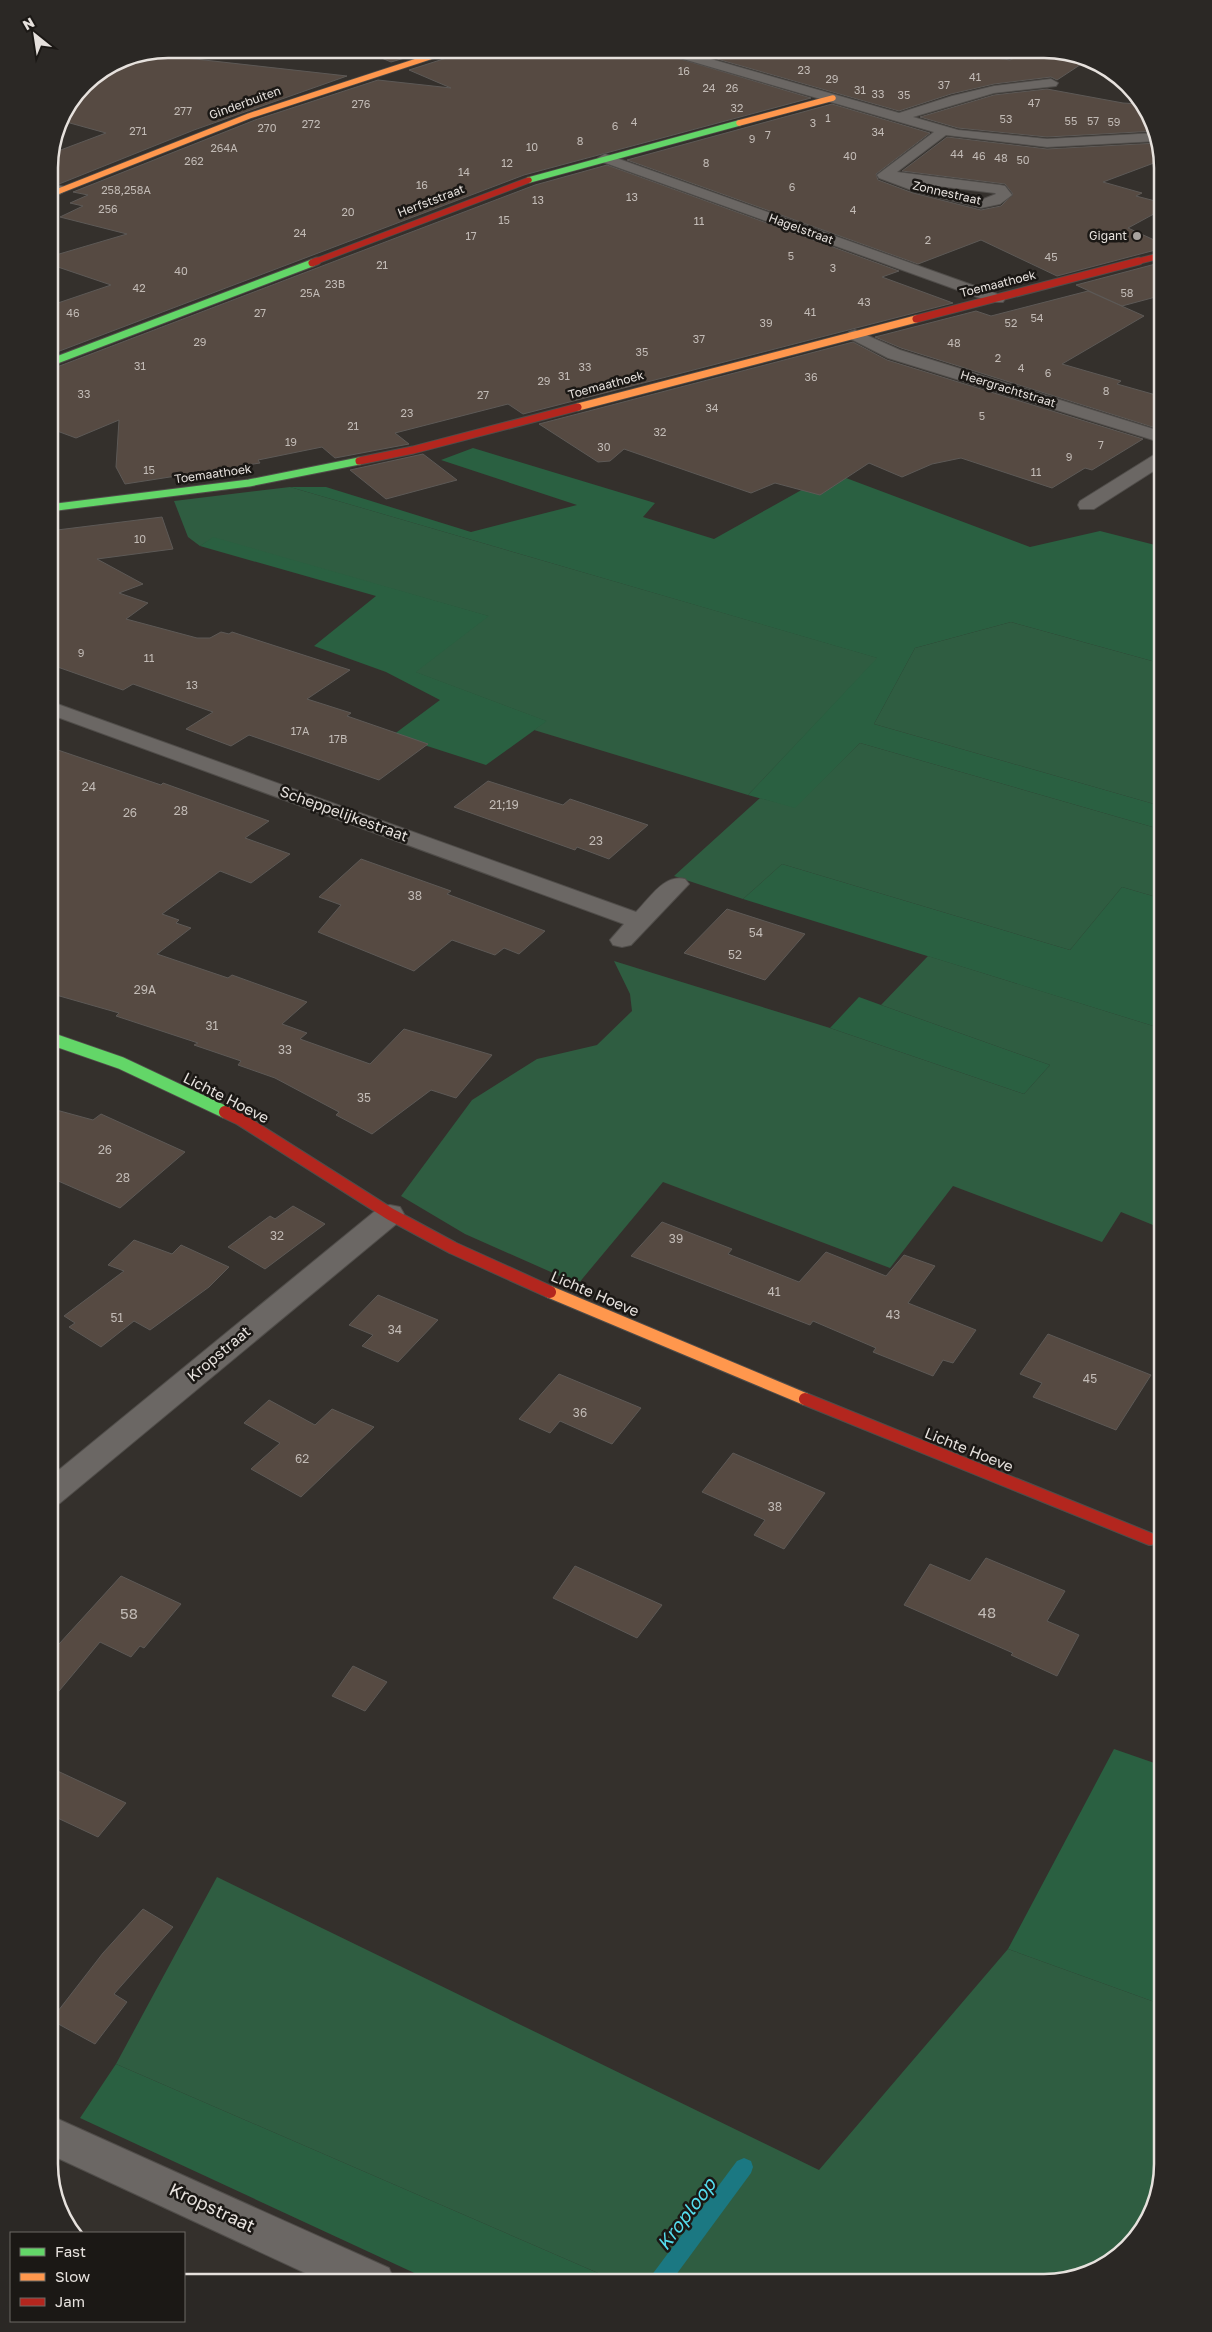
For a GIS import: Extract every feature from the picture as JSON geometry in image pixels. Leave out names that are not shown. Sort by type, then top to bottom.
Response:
[{"type":"street","name":"Ginderbuiten","points":[[58,189],[233,121],[335,85],[427,57]]},
{"type":"street","points":[[693,58],[944,130],[1047,143],[1150,137]]},
{"type":"street","points":[[698,59],[702,58]]},
{"type":"street","points":[[901,117],[979,92],[1025,83],[1051,83]]},
{"type":"street","name":"Herfststraat","points":[[58,360],[434,214],[529,180],[833,98]]},
{"type":"street","name":"Zonnestraat","points":[[884,175],[944,130]]},
{"type":"street","name":"Hagelstraat","points":[[605,158],[998,299]]},
{"type":"street","name":"Zonnestraat","points":[[884,175],[1000,189],[1006,195],[995,201],[981,204],[919,188],[884,175]]},
{"type":"street","name":"Toemaathoek","points":[[58,507],[249,483],[396,454],[1154,257]]},
{"type":"street","name":"Heergrachtstraat","points":[[855,335],[894,354],[1154,435]]},
{"type":"street","points":[[1088,505],[1154,463]]},
{"type":"street","name":"Scheppelijkestraat","points":[[58,710],[639,921]]},
{"type":"street","points":[[622,940],[677,884]]},
{"type":"street","name":"Lichte Hoeve","points":[[58,1041],[121,1063],[240,1119],[390,1214],[453,1248],[534,1285],[829,1409],[1150,1539]]},
{"type":"street","name":"Kropstraat","points":[[57,1488],[390,1214]]},
{"type":"street","name":"Kropstraat","points":[[57,2138],[354,2274]]},
{"type":"green space","points":[[473,448],[655,503],[643,517],[714,539],[814,483],[814,466],[1030,547],[1100,531],[1154,545],[1154,662],[1011,622],[915,648],[874,724],[1154,804],[1154,827],[860,743],[795,808],[748,795],[877,658],[290,487],[326,487],[471,532],[577,505],[441,460]]},
{"type":"green space","points":[[290,487],[878,658],[748,795],[534,730],[546,721],[415,672],[488,616],[213,538],[200,546],[188,537],[174,501]]},
{"type":"green space","points":[[213,537],[489,616],[416,672],[547,721],[486,765],[393,735],[440,700],[386,672],[314,646],[376,596],[200,546]]},
{"type":"green space","points":[[1011,622],[1154,662],[1154,804],[874,724],[915,648]]},
{"type":"green space","points":[[860,743],[1154,827],[1154,896],[1122,887],[1070,950],[782,864],[743,899],[674,876],[760,798],[795,807]]},
{"type":"green space","points":[[782,864],[1070,950],[1122,887],[1154,896],[1154,1026],[743,899]]},
{"type":"green space","points":[[928,956],[1154,1026],[1154,1225],[1121,1212],[1102,1242],[953,1186],[890,1268],[663,1182],[578,1284],[465,1234],[401,1196],[472,1100],[537,1059],[597,1045],[632,1011],[630,994],[614,961],[830,1028],[1024,1094],[1050,1065],[881,1005]]},
{"type":"green space","points":[[859,997],[1050,1065],[1024,1094],[830,1028]]},
{"type":"green space","points":[[1114,1749],[1154,1763],[1154,2002],[1008,1949]]},
{"type":"green space","points":[[217,1877],[819,2170],[1008,1949],[1154,2002],[1154,2172],[1149,2200],[1136,2226],[1127,2237],[1112,2252],[1100,2260],[1080,2269],[1059,2274],[600,2274],[116,2064]]},
{"type":"green space","points":[[116,2064],[600,2274],[417,2274],[80,2118]]},
{"type":"building","points":[[173,57],[347,76],[194,130],[58,184],[58,151],[106,133],[67,122],[80,100],[95,85],[112,72],[139,61]]},
{"type":"building","points":[[380,57],[407,57],[391,62]]},
{"type":"building","points":[[449,57],[676,58],[811,98],[524,175],[58,352],[58,303],[111,285],[58,267],[58,254],[127,234],[60,217],[83,206],[70,203],[88,195],[73,192],[255,120],[378,80],[451,88],[409,70]]},
{"type":"building","points":[[712,58],[995,58],[1010,60],[1014,58],[1052,58],[1082,64],[1057,80],[1051,77],[994,84],[951,94],[899,111]]},
{"type":"building","points":[[1047,89],[1134,104],[1149,131],[1047,137],[958,128],[920,117],[994,95]]},
{"type":"building","points":[[832,104],[930,133],[876,174],[878,180],[913,193],[981,210],[1001,206],[1013,194],[1005,184],[902,171],[947,137],[1047,149],[1151,143],[1154,163],[1103,182],[1142,193],[1136,196],[1154,201],[1154,214],[1128,228],[1154,240],[1154,250],[1057,276],[981,240],[918,264],[627,160]]},
{"type":"building","points":[[607,165],[899,271],[882,277],[953,303],[523,414],[508,404],[395,433],[409,444],[335,458],[322,447],[258,460],[260,463],[125,484],[116,467],[119,420],[76,438],[58,431],[58,367],[535,185]]},
{"type":"building","points":[[1154,264],[1154,297],[1122,306],[1076,285]]},
{"type":"building","points":[[1088,291],[1144,316],[1062,364],[1121,381],[1117,384],[1154,394],[1154,427],[901,348],[875,337],[976,311],[991,316]]},
{"type":"building","points":[[853,342],[887,360],[1143,439],[1092,470],[1085,468],[1052,488],[961,458],[932,464],[902,477],[869,463],[820,495],[775,483],[751,493],[624,449],[610,461],[598,462],[539,424]]},
{"type":"building","points":[[423,454],[457,480],[386,499],[350,470]]},
{"type":"building","points":[[162,517],[173,549],[97,559],[143,584],[119,593],[148,603],[126,619],[197,638],[210,638],[221,632],[229,634],[232,632],[350,670],[307,699],[351,713],[347,716],[428,744],[379,780],[249,735],[231,746],[186,729],[213,712],[133,684],[123,690],[58,667],[58,530]]},
{"type":"building","points":[[58,750],[161,785],[163,783],[269,821],[245,838],[290,854],[251,883],[220,871],[162,914],[179,920],[176,923],[191,928],[157,954],[228,978],[232,975],[307,1002],[282,1024],[307,1033],[300,1039],[370,1064],[404,1029],[492,1055],[456,1098],[431,1090],[372,1134],[336,1115],[339,1112],[275,1078],[238,1065],[241,1061],[194,1045],[198,1043],[116,1016],[119,1013],[58,995]]},
{"type":"building","points":[[488,781],[563,805],[570,799],[648,825],[609,859],[577,847],[575,850],[454,807]]},
{"type":"building","points":[[361,859],[451,891],[447,894],[545,931],[519,954],[504,948],[495,955],[452,940],[414,971],[318,932],[341,905],[319,897]]},
{"type":"building","points":[[727,909],[805,934],[765,980],[684,953]]},
{"type":"building","points":[[58,1110],[93,1120],[101,1114],[185,1152],[120,1208],[57,1181]]},
{"type":"building","points":[[293,1206],[325,1224],[265,1269],[228,1247],[270,1216],[275,1219]]},
{"type":"building","points":[[662,1222],[732,1249],[728,1254],[799,1282],[826,1252],[886,1276],[904,1255],[935,1266],[908,1303],[976,1330],[953,1363],[943,1360],[933,1376],[873,1352],[876,1348],[813,1321],[810,1325],[631,1256]]},
{"type":"building","points":[[134,1240],[172,1254],[181,1245],[229,1267],[209,1287],[150,1330],[134,1321],[101,1347],[69,1327],[75,1323],[64,1316],[124,1271],[108,1265]]},
{"type":"building","points":[[378,1295],[438,1320],[398,1362],[362,1346],[373,1335],[349,1325]]},
{"type":"building","points":[[1048,1334],[1151,1375],[1116,1430],[1033,1397],[1042,1383],[1020,1374]]},
{"type":"building","points":[[559,1374],[641,1408],[612,1444],[560,1421],[550,1433],[519,1419]]},
{"type":"building","points":[[269,1400],[315,1425],[332,1409],[374,1427],[301,1497],[251,1469],[280,1443],[244,1423]]},
{"type":"building","points":[[733,1453],[825,1493],[784,1549],[754,1535],[765,1520],[702,1492]]},
{"type":"building","points":[[986,1558],[1065,1591],[1047,1621],[1079,1635],[1057,1676],[1011,1655],[1013,1653],[904,1605],[930,1564],[970,1581]]},
{"type":"building","points":[[575,1566],[662,1605],[637,1638],[553,1598]]},
{"type":"building","points":[[121,1576],[181,1604],[144,1648],[140,1646],[131,1657],[100,1642],[57,1693],[57,1646]]},
{"type":"building","points":[[353,1666],[387,1682],[365,1711],[332,1696]]},
{"type":"building","points":[[57,1771],[126,1803],[98,1837],[57,1818]]},
{"type":"building","points":[[143,1909],[173,1927],[114,1994],[127,2002],[95,2044],[57,2023],[57,2012],[103,1953]]},
{"type":"waterway","name":"Kroploop","points":[[665,2274],[744,2167]]},
{"type":"traffic: fast","points":[[529,180],[739,123]]},
{"type":"traffic: fast","points":[[58,360],[312,263]]},
{"type":"traffic: fast","points":[[58,507],[249,483],[359,461]]},
{"type":"traffic: fast","points":[[58,1041],[121,1063],[225,1112]]},
{"type":"traffic: slow","points":[[58,191],[249,116],[429,57]]},
{"type":"traffic: slow","points":[[739,123],[833,98]]},
{"type":"traffic: slow","points":[[578,407],[916,319]]},
{"type":"traffic: slow","points":[[550,1292],[805,1399]]},
{"type":"traffic: jam","points":[[312,263],[529,180]]},
{"type":"traffic: jam","points":[[916,319],[1154,257]]},
{"type":"traffic: jam","points":[[359,461],[413,450],[578,407]]},
{"type":"traffic: jam","points":[[225,1112],[240,1119],[390,1214],[453,1248],[550,1292]]},
{"type":"traffic: jam","points":[[805,1399],[1150,1539]]},
{"type":"place","name":"Gigant","points":[[1137,236]]}]
